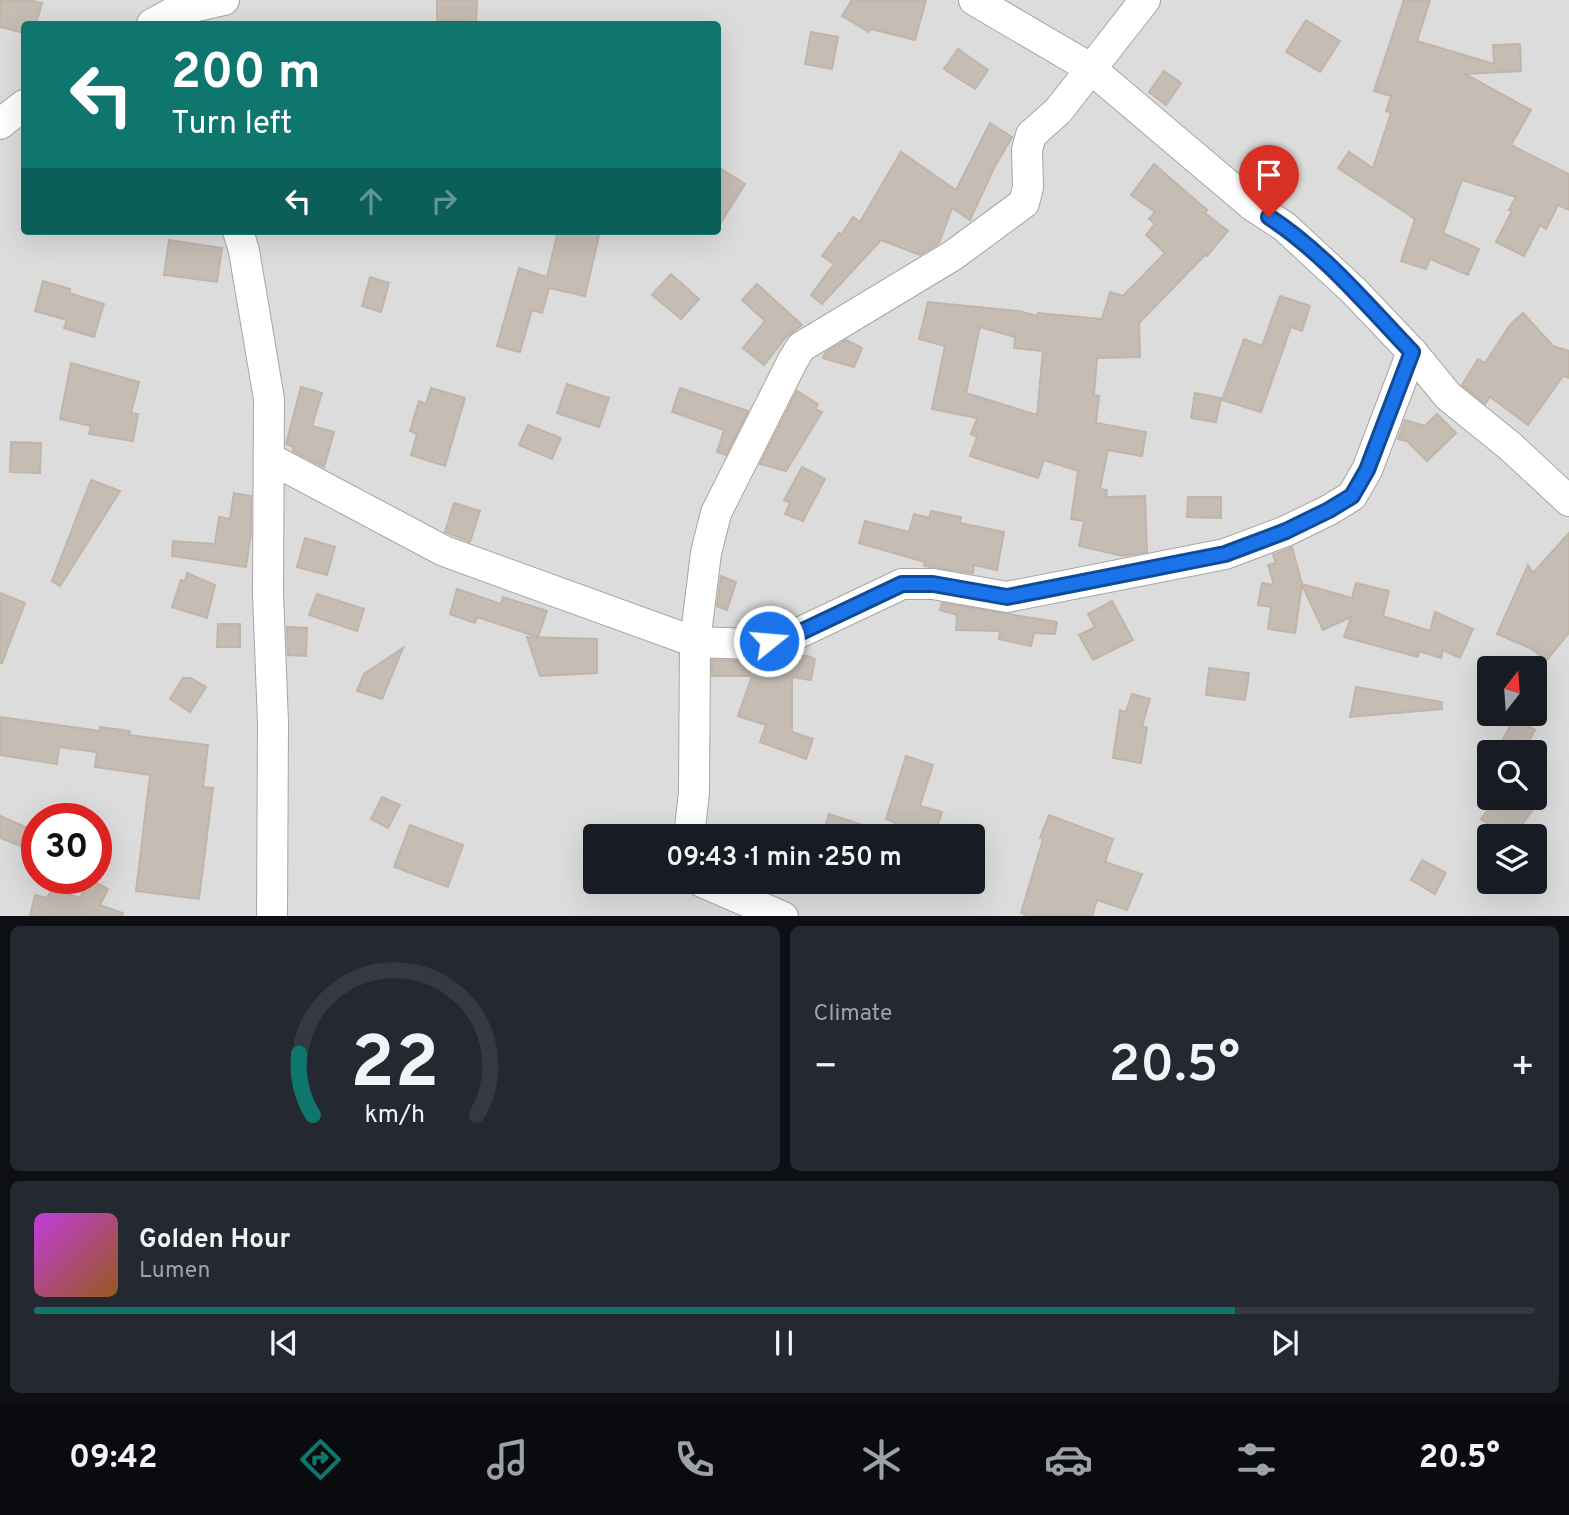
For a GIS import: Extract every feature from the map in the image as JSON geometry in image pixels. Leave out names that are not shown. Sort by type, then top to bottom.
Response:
[{"type":"street","points":[[170,15],[223,0]]},
{"type":"street","points":[[974,0],[1090,68],[1253,206],[1295,236],[1354,291],[1412,352],[1448,396],[1511,447],[1569,501]]},
{"type":"street","points":[[690,824],[694,793],[695,642],[706,553],[716,513],[800,347],[952,256],[1024,203],[1028,187],[1027,150],[1031,135],[1058,111],[1145,0]]},
{"type":"street","points":[[0,124],[21,107]]},
{"type":"street","points":[[239,235],[269,399],[268,594],[273,723],[272,916]]},
{"type":"street","points":[[269,458],[444,551],[695,642],[752,644],[786,639],[902,584],[933,584],[1007,597],[1225,554],[1286,531],[1352,496],[1367,470],[1412,352]]},
{"type":"street","points":[[731,894],[783,916]]},
{"type":"shaded area","points":[[0,0],[1569,0],[1569,916],[0,916]]},
{"type":"building","points":[[0,0],[42,3],[37,21],[21,21],[21,32],[0,27]]},
{"type":"building","points":[[437,0],[477,0],[476,21],[437,20]]},
{"type":"building","points":[[852,0],[926,0],[915,40],[871,29],[869,32],[842,16]]},
{"type":"building","points":[[1404,0],[1430,0],[1417,41],[1494,64],[1493,45],[1520,44],[1521,71],[1465,74],[1531,110],[1511,145],[1569,174],[1569,210],[1558,205],[1546,229],[1540,225],[1524,256],[1496,242],[1516,197],[1462,180],[1443,233],[1479,249],[1468,275],[1430,259],[1426,269],[1401,261],[1415,219],[1338,168],[1349,152],[1373,168],[1391,113],[1386,111],[1391,96],[1374,91]]},
{"type":"building","points":[[1306,20],[1340,41],[1320,72],[1286,52]]},
{"type":"building","points":[[811,32],[838,37],[832,69],[805,64]]},
{"type":"building","points":[[958,49],[988,70],[975,89],[944,69]]},
{"type":"building","points":[[1164,71],[1181,83],[1166,105],[1149,92]]},
{"type":"building","points":[[990,123],[1012,137],[970,220],[952,208],[939,243],[920,255],[881,240],[822,304],[811,295],[834,264],[822,256],[853,217],[860,222],[901,152],[956,190]]},
{"type":"building","points":[[1154,164],[1228,231],[1207,256],[1205,255],[1139,323],[1140,357],[1097,358],[1094,395],[1099,396],[1096,423],[1146,432],[1142,456],[1108,450],[1100,489],[1107,490],[1106,497],[1145,496],[1147,552],[1123,556],[1079,546],[1084,521],[1071,519],[1078,471],[1044,460],[1038,478],[970,456],[977,437],[971,434],[977,418],[932,409],[945,346],[919,339],[928,302],[1019,311],[1037,316],[1038,313],[1102,319],[1110,292],[1123,296],[1165,253],[1146,235],[1155,224],[1149,219],[1155,212],[1131,195]],"holes":[[[980,327],[1015,337],[1014,348],[1043,351],[1037,415],[966,393]]]},
{"type":"building","points":[[721,169],[745,184],[721,222]]},
{"type":"building","points":[[557,235],[599,235],[585,296],[549,288],[542,313],[532,310],[520,352],[497,346],[519,268],[547,277]]},
{"type":"building","points":[[169,240],[222,248],[217,282],[164,275]]},
{"type":"building","points":[[671,274],[699,299],[681,319],[652,295]]},
{"type":"building","points":[[370,277],[389,283],[381,312],[362,306]]},
{"type":"building","points":[[43,281],[104,304],[94,337],[64,328],[67,320],[35,311]]},
{"type":"building","points":[[757,284],[802,325],[786,337],[764,365],[743,348],[765,321],[742,300]]},
{"type":"building","points":[[1280,296],[1310,306],[1302,331],[1291,327],[1261,412],[1222,400],[1244,339],[1262,346]]},
{"type":"building","points":[[1523,313],[1553,346],[1569,351],[1569,378],[1563,376],[1528,425],[1490,397],[1485,404],[1462,385],[1478,359],[1485,363],[1510,325]]},
{"type":"building","points":[[846,340],[862,348],[854,367],[823,358],[825,353]]},
{"type":"building","points":[[71,363],[139,382],[131,413],[138,414],[133,441],[89,434],[91,426],[60,419]]},
{"type":"building","points":[[567,384],[609,398],[599,427],[557,413]]},
{"type":"building","points":[[301,387],[322,393],[312,426],[334,432],[324,467],[293,451],[294,447],[286,444]]},
{"type":"building","points":[[431,388],[465,398],[445,466],[411,455],[417,434],[410,431],[419,401],[426,404]]},
{"type":"building","points":[[680,388],[748,411],[726,455],[717,452],[724,430],[672,412]]},
{"type":"building","points":[[797,391],[818,404],[815,409],[822,412],[786,471],[760,464]]},
{"type":"building","points":[[1195,393],[1221,398],[1216,422],[1191,418]]},
{"type":"building","points":[[1437,414],[1456,433],[1427,461],[1407,441],[1398,439],[1405,420],[1425,426]]},
{"type":"building","points":[[528,425],[561,438],[552,459],[519,445]]},
{"type":"building","points":[[11,442],[41,443],[40,473],[10,472]]},
{"type":"building","points":[[802,467],[825,479],[803,521],[785,514],[790,503],[784,500]]},
{"type":"building","points":[[91,480],[120,491],[60,586],[52,581]]},
{"type":"building","points":[[234,493],[251,496],[251,533],[246,567],[172,556],[173,541],[215,544],[219,517],[230,519]]},
{"type":"building","points":[[1188,497],[1221,497],[1221,518],[1187,517]]},
{"type":"building","points":[[454,503],[480,511],[470,542],[445,532]]},
{"type":"building","points":[[931,511],[961,517],[960,523],[1004,532],[997,570],[974,565],[973,573],[924,566],[925,562],[859,543],[865,521],[909,532],[914,514],[929,518]]},
{"type":"building","points":[[1569,533],[1569,633],[1547,660],[1547,656],[1540,656],[1532,649],[1497,634],[1528,565],[1533,573]]},
{"type":"building","points":[[305,538],[335,547],[327,575],[297,567]]},
{"type":"building","points":[[1292,547],[1302,584],[1352,598],[1356,583],[1389,591],[1383,616],[1430,631],[1435,612],[1473,629],[1460,658],[1443,650],[1441,658],[1419,651],[1418,657],[1344,637],[1351,617],[1323,630],[1302,585],[1295,633],[1268,629],[1271,607],[1258,605],[1262,583],[1274,585],[1268,565],[1276,563],[1273,555]]},
{"type":"building","points":[[187,573],[215,585],[207,618],[172,607],[181,580],[185,581]]},
{"type":"building","points":[[721,576],[736,582],[727,610],[717,606]]},
{"type":"building","points":[[457,589],[501,604],[503,597],[547,611],[538,637],[477,617],[475,623],[450,614]]},
{"type":"building","points":[[0,593],[25,603],[2,663],[0,663]]},
{"type":"building","points":[[317,594],[364,609],[357,631],[309,615]]},
{"type":"building","points":[[1112,601],[1133,640],[1093,660],[1079,635],[1095,627],[1088,614]]},
{"type":"building","points":[[942,603],[1057,622],[1055,634],[1034,633],[1031,646],[999,639],[1000,631],[956,630],[957,615],[940,610]]},
{"type":"building","points":[[218,624],[240,624],[240,647],[217,647]]},
{"type":"building","points":[[287,627],[307,628],[306,656],[288,655]]},
{"type":"building","points":[[527,637],[597,639],[597,673],[540,676]]},
{"type":"building","points":[[403,648],[382,699],[357,691],[364,674]]},
{"type":"building","points":[[808,656],[815,659],[811,680],[792,677],[792,732],[813,739],[806,759],[760,742],[766,725],[738,716],[752,676],[712,676],[712,660],[754,661]]},
{"type":"building","points":[[1209,668],[1249,673],[1245,700],[1206,695]]},
{"type":"building","points":[[183,678],[191,678],[206,687],[190,712],[170,699]]},
{"type":"building","points":[[1356,687],[1442,702],[1442,709],[1350,717]]},
{"type":"building","points":[[1132,694],[1150,699],[1142,726],[1147,728],[1141,763],[1113,758],[1120,710],[1126,712]]},
{"type":"building","points":[[0,717],[100,731],[100,727],[130,731],[129,735],[208,745],[203,787],[213,788],[199,899],[136,891],[150,775],[95,767],[97,752],[59,747],[57,764],[0,755]]},
{"type":"building","points":[[1510,726],[1527,726],[1535,730],[1530,740],[1503,740]]},
{"type":"building","points":[[906,756],[933,765],[920,806],[942,812],[938,824],[894,824],[886,819]]},
{"type":"building","points":[[382,797],[400,805],[388,828],[371,819]]},
{"type":"building","points":[[1488,810],[1533,810],[1522,824],[1488,824],[1481,819]]},
{"type":"building","points":[[829,814],[860,824],[826,824]]},
{"type":"building","points":[[1049,815],[1113,839],[1105,862],[1142,874],[1127,910],[1097,900],[1092,916],[1024,916],[1025,913],[1021,913],[1043,839],[1040,838]]},
{"type":"building","points":[[0,816],[21,825],[21,846],[0,838]]},
{"type":"building","points":[[410,825],[463,845],[448,887],[394,867]]},
{"type":"building","points":[[1422,860],[1446,873],[1435,894],[1411,880]]},
{"type":"building","points":[[49,894],[68,894],[80,898],[82,894],[106,894],[100,905],[123,913],[122,916],[30,916],[35,895],[47,898]]},
{"type":"route","points":[[769,641],[786,639],[902,584],[933,584],[1007,597],[1225,554],[1286,531],[1352,496],[1367,470],[1412,352],[1316,255],[1285,227],[1269,217]]}]
